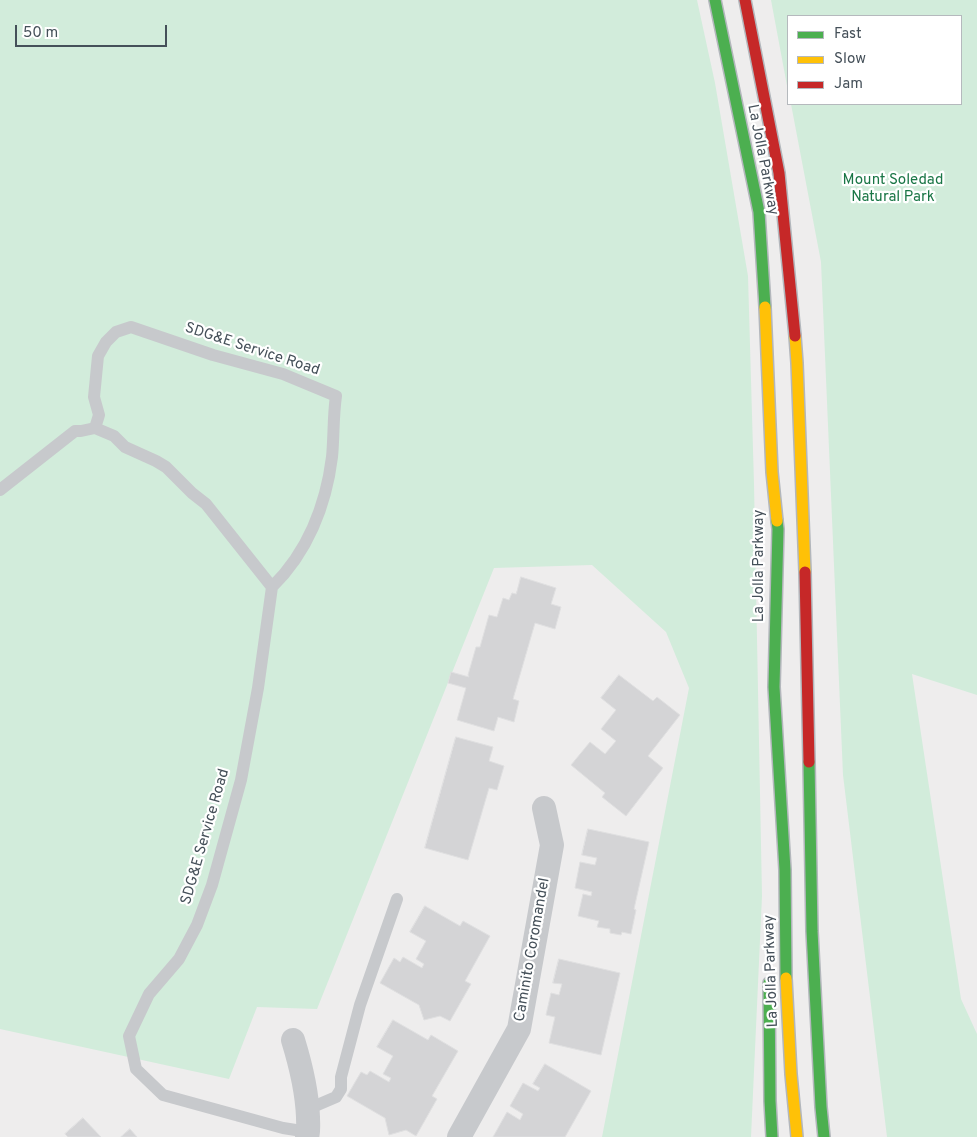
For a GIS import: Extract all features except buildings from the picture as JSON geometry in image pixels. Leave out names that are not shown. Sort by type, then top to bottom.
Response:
[{"type":"highway","name":"La Jolla Parkway","points":[[715,0],[758,212],[765,302],[772,472],[778,529],[774,687],[785,870],[786,974],[791,1074],[797,1137]]},
{"type":"highway","name":"La Jolla Parkway","points":[[745,0],[778,173],[797,363],[807,624],[812,931],[824,1137]]},
{"type":"highway","points":[[774,929],[785,870]]},
{"type":"highway","points":[[769,976],[772,1137]]},
{"type":"street","name":"Caminito Coromandel","points":[[459,1137],[519,1029],[552,845],[544,808]]},
{"type":"street","points":[[293,1040],[304,1076],[308,1126]]},
{"type":"lane","name":"SDG&E Service Road","points":[[95,428],[99,415],[94,397],[98,356],[106,342],[116,332],[131,327],[214,355],[283,374],[336,396],[333,411],[332,457],[316,522],[304,546],[281,578],[272,587],[258,688],[241,780],[212,885],[196,925],[179,959],[149,994],[129,1036],[136,1069],[163,1095],[283,1128],[308,1126]]},
{"type":"lane","points":[[0,490],[75,430],[81,431],[95,428],[114,436],[125,447],[166,467],[206,504],[272,587]]},
{"type":"lane","points":[[308,1126],[336,1097],[341,1089],[342,1077],[360,1005],[396,899]]},
{"type":"green space","points":[[0,0],[697,0],[715,83],[748,276],[762,896],[751,1137],[602,1137],[689,688],[666,632],[592,565],[494,568],[317,1009],[257,1007],[229,1079],[0,1029]]},
{"type":"green space","name":"Mount Soledad Natural Park","points":[[771,0],[977,0],[977,695],[912,674],[961,999],[977,1034],[977,1137],[887,1137],[843,775],[821,262],[791,105],[962,105],[962,15],[787,15],[787,86]]},
{"type":"traffic: fast","points":[[715,0],[759,212],[765,307]]},
{"type":"traffic: fast","points":[[777,521],[774,687],[785,870],[786,978]]},
{"type":"traffic: fast","points":[[809,762],[812,931],[824,1137]]},
{"type":"traffic: fast","points":[[769,983],[772,1137]]},
{"type":"traffic: slow","points":[[765,307],[772,472],[777,521]]},
{"type":"traffic: slow","points":[[795,336],[805,572]]},
{"type":"traffic: slow","points":[[786,978],[791,1074],[797,1137]]},
{"type":"traffic: jam","points":[[745,0],[779,173],[795,336]]},
{"type":"traffic: jam","points":[[805,572],[809,762]]}]
